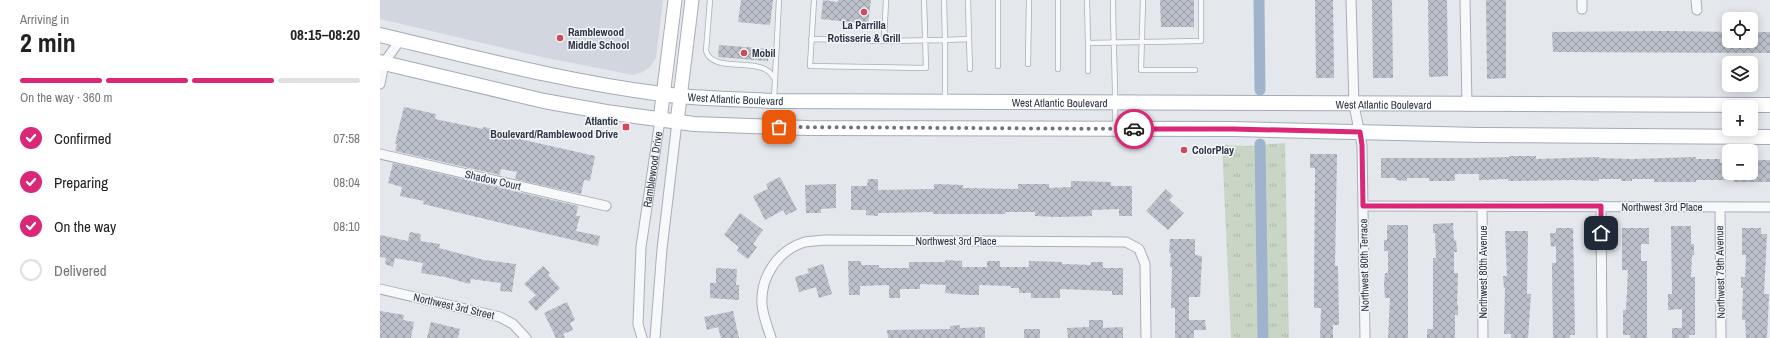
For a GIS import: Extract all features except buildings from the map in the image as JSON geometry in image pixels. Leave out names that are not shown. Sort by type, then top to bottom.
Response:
[{"type":"main road","name":"West Atlantic Boulevard","points":[[380,35],[566,79],[663,95],[774,101],[1296,103],[1467,106],[1770,105]]},
{"type":"main road","points":[[381,60],[544,101],[694,124],[808,128],[1233,129],[1770,137]]},
{"type":"street","name":"Ramblewood Drive","points":[[642,338],[638,324],[641,247],[660,120],[675,0]]},
{"type":"street","name":"Ramblewood Drive","points":[[655,338],[662,249],[679,96],[692,0]]},
{"type":"street","name":"Northwest 80th Terrace","points":[[1351,0],[1354,105],[1362,145],[1365,338]]},
{"type":"street","points":[[1466,0],[1467,106]]},
{"type":"street","points":[[1696,0],[1697,10]]},
{"type":"street","points":[[380,84],[381,60],[400,40]]},
{"type":"street","name":"Shadow Court","points":[[380,154],[606,206]]},
{"type":"street","name":"Northwest 3rd Place","points":[[1363,206],[1770,207]]},
{"type":"street","name":"Northwest 80th Avenue","points":[[1482,206],[1483,338]]},
{"type":"street","points":[[1601,206],[1602,338]]},
{"type":"street","name":"Northwest 79th Avenue","points":[[1720,207],[1721,338]]},
{"type":"street","name":"Northwest 3rd Place","points":[[771,338],[762,306],[762,288],[767,275],[776,260],[788,250],[805,242],[824,240],[1126,242],[1139,249],[1145,264],[1146,338]]},
{"type":"street","name":"Northwest 3rd Street","points":[[380,289],[500,317],[513,324],[525,336]]},
{"type":"lane","points":[[710,0],[706,51],[708,57],[714,61],[757,66],[768,70],[774,78]]},
{"type":"lane","points":[[774,101],[779,0]]},
{"type":"lane","points":[[814,0],[810,66],[926,68],[924,0]]},
{"type":"lane","points":[[884,41],[886,0]]},
{"type":"lane","points":[[944,0],[945,102]]},
{"type":"lane","points":[[968,0],[970,69]]},
{"type":"lane","points":[[998,0],[998,66]]},
{"type":"lane","points":[[1028,64],[1029,0]]},
{"type":"lane","points":[[1058,0],[1058,68]]},
{"type":"lane","points":[[1087,0],[1088,71]]},
{"type":"lane","points":[[1113,0],[1116,129]]},
{"type":"lane","points":[[1143,0],[1141,70],[1195,70]]},
{"type":"lane","points":[[1088,43],[1201,41],[1201,0]]},
{"type":"lane","points":[[811,39],[884,41],[969,39]]},
{"type":"shaded area","name":"Ramblewood Middle School","points":[[380,0],[663,0],[656,58],[650,67],[643,72],[633,75],[542,57],[380,19]]},
{"type":"green space","points":[[1285,143],[1289,338],[1231,338],[1222,145],[1248,146]]},
{"type":"waterway","points":[[1259,0],[1260,90]]},
{"type":"waterway","points":[[1260,144],[1263,338]]},
{"type":"way so far","points":[[779,127],[1134,129]]},
{"type":"place","name":"La Parrilla Rotisserie & Grill","points":[[864,12]]},
{"type":"place","name":"Ramblewood Middle School","points":[[560,38]]},
{"type":"place","name":"Mobil","points":[[744,53]]},
{"type":"place","name":"Atlantic Boulevard/Ramblewood Drive","points":[[626,127]]},
{"type":"place","name":"ColorPlay","points":[[1184,150]]},
{"type":"route","points":[[1134,129],[1233,129],[1360,132],[1362,145],[1363,206],[1601,206],[1601,233]]}]
